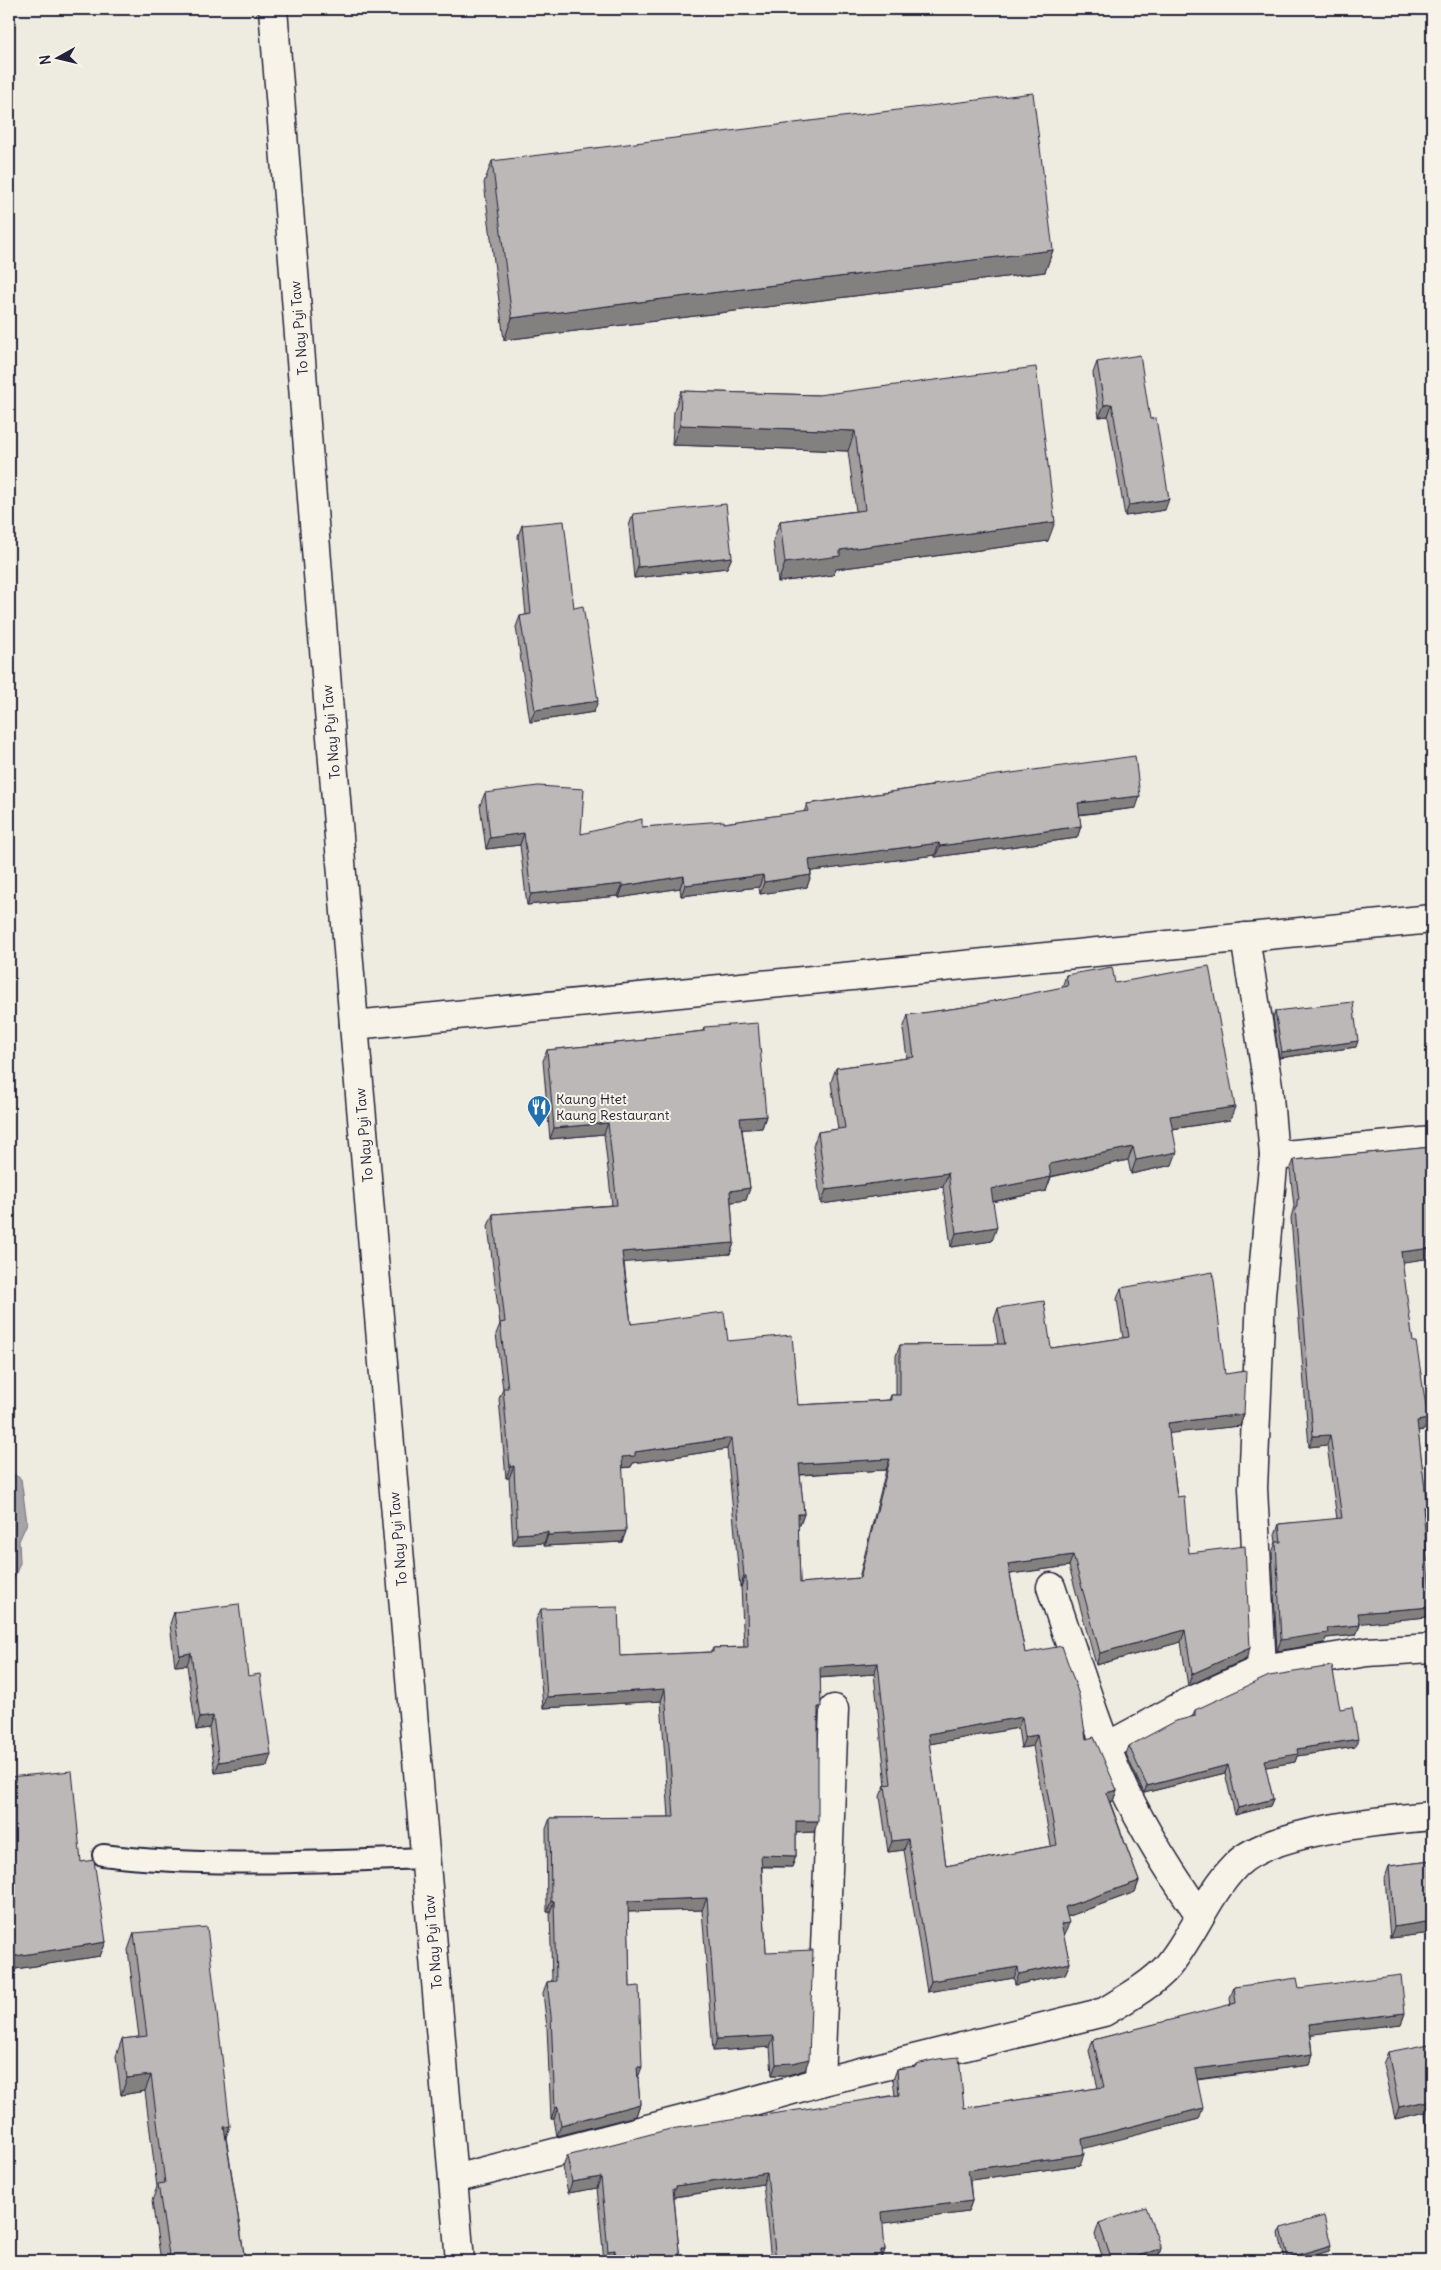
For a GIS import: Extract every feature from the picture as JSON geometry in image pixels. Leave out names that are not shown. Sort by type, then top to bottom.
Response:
[{"type":"street","name":"To Nay Pyi Taw","points":[[273,9],[354,1025],[460,2261]]},
{"type":"street","points":[[354,1025],[1432,918]]},
{"type":"street","points":[[1245,937],[1268,1086],[1274,1156],[1261,1295],[1252,1488],[1262,1670]]},
{"type":"street","points":[[1274,1156],[1432,1141]]},
{"type":"street","points":[[1051,1587],[1106,1747],[1151,1840],[1200,1915]]},
{"type":"street","points":[[1106,1747],[1185,1704],[1262,1670],[1367,1652],[1432,1648]]},
{"type":"street","points":[[820,2082],[834,1709]]},
{"type":"street","points":[[454,2179],[732,2107],[820,2082],[1104,2012],[1138,1990],[1167,1967],[1210,1898],[1237,1864],[1262,1848],[1292,1838],[1347,1826],[1432,1816]]},
{"type":"lane","points":[[103,1855],[141,1860],[277,1862],[426,1858]]},
{"type":"shaded area","points":[[9,1471],[21,1479],[27,1523],[19,1541],[20,1563],[12,1583],[9,1583]]},
{"type":"building","points":[[1033,93],[1053,250],[512,318],[492,161]]},
{"type":"building","points":[[1140,355],[1150,419],[1156,418],[1169,499],[1129,505],[1112,404],[1104,405],[1097,362]]},
{"type":"building","points":[[1036,367],[1055,522],[840,550],[840,556],[785,563],[780,521],[865,510],[855,431],[680,425],[681,391],[818,395]]},
{"type":"building","points":[[726,504],[732,557],[638,567],[633,514]]},
{"type":"building","points":[[564,521],[574,608],[583,606],[598,701],[535,710],[520,616],[531,614],[522,525]]},
{"type":"building","points":[[1135,756],[1140,796],[1078,803],[1081,826],[940,846],[939,843],[809,860],[811,875],[764,882],[763,875],[685,885],[684,876],[623,886],[623,884],[531,894],[524,833],[490,838],[485,793],[538,786],[584,789],[581,834],[642,819],[642,827],[724,821],[724,823],[808,811],[807,804],[932,786],[932,784]]},
{"type":"building","points":[[1209,966],[1235,1107],[1170,1116],[1177,1152],[1136,1160],[1133,1147],[1049,1164],[1051,1177],[991,1189],[997,1227],[956,1233],[948,1173],[826,1190],[818,1132],[845,1128],[836,1068],[914,1057],[908,1015],[964,1007],[1068,986],[1066,975],[1112,967],[1115,983]]},
{"type":"building","points":[[1353,1002],[1358,1041],[1282,1052],[1275,1011]]},
{"type":"building","points":[[758,1023],[766,1116],[740,1118],[750,1188],[730,1191],[734,1243],[622,1252],[631,1324],[724,1312],[728,1341],[792,1335],[798,1405],[891,1400],[891,1395],[900,1395],[900,1345],[1005,1344],[998,1308],[1044,1301],[1051,1348],[1129,1337],[1121,1288],[1213,1272],[1225,1374],[1246,1371],[1244,1414],[1168,1423],[1177,1497],[1184,1496],[1189,1553],[1245,1546],[1250,1648],[1192,1674],[1185,1630],[1100,1653],[1073,1555],[1008,1564],[1025,1653],[1062,1646],[1079,1695],[1086,1739],[1094,1737],[1117,1790],[1106,1793],[1139,1881],[1065,1907],[1069,1923],[1061,1924],[1070,1963],[1019,1974],[1018,1967],[931,1981],[908,1839],[892,1841],[885,1785],[891,1784],[878,1663],[820,1667],[821,1707],[818,1707],[818,1821],[796,1821],[796,1856],[761,1855],[766,1952],[813,1950],[809,2059],[793,2063],[776,2064],[774,2036],[717,2039],[707,1898],[628,1901],[630,1987],[639,1986],[642,2067],[637,2067],[640,2104],[561,2125],[558,2107],[555,2108],[551,2016],[547,1982],[556,1981],[554,1901],[551,1901],[550,1818],[674,1817],[665,1689],[547,1697],[541,1609],[618,1607],[620,1656],[713,1652],[713,1648],[748,1647],[746,1576],[744,1576],[731,1438],[635,1452],[635,1456],[622,1457],[626,1531],[548,1535],[548,1532],[517,1534],[514,1466],[510,1467],[503,1388],[508,1388],[500,1323],[505,1322],[493,1214],[617,1205],[608,1123],[554,1128],[547,1050],[646,1040],[646,1038],[704,1031],[704,1027]],"holes":[[[890,1459],[860,1578],[800,1583],[798,1514],[804,1514],[799,1464]],[[1022,1717],[1025,1737],[1037,1735],[1057,1845],[946,1866],[928,1734]]]},
{"type":"building","points":[[1432,1147],[1432,1248],[1401,1252],[1413,1342],[1416,1342],[1428,1419],[1417,1421],[1427,1507],[1423,1507],[1431,1607],[1358,1613],[1360,1625],[1327,1628],[1328,1633],[1281,1640],[1276,1542],[1281,1542],[1279,1524],[1342,1518],[1330,1435],[1313,1436],[1295,1208],[1299,1199],[1294,1160]]},
{"type":"building","points":[[239,1604],[248,1676],[260,1674],[271,1754],[219,1762],[213,1716],[200,1718],[191,1653],[180,1655],[174,1612]]},
{"type":"building","points":[[1332,1666],[1340,1709],[1352,1707],[1358,1739],[1297,1749],[1298,1754],[1264,1760],[1273,1799],[1238,1808],[1228,1765],[1147,1786],[1129,1746],[1176,1721],[1195,1716],[1195,1710],[1269,1676]]},
{"type":"building","points":[[72,1771],[81,1862],[94,1860],[106,1942],[9,1957],[9,1873],[13,1873],[9,1824],[9,1777]]},
{"type":"building","points":[[1432,1861],[1432,1921],[1394,1927],[1389,1866]]},
{"type":"building","points":[[207,1927],[230,2126],[224,2127],[245,2261],[170,2261],[158,2184],[165,2183],[151,2075],[127,2078],[122,2039],[147,2036],[134,1933]]},
{"type":"building","points":[[1401,1975],[1405,2013],[1309,2024],[1313,2054],[1195,2069],[1203,2108],[1082,2139],[1084,2154],[968,2170],[972,2201],[882,2212],[885,2250],[881,2250],[881,2261],[776,2261],[767,2173],[676,2186],[676,2189],[673,2189],[680,2261],[616,2261],[615,2250],[608,2251],[601,2177],[572,2182],[567,2156],[670,2129],[899,2095],[897,2069],[916,2066],[916,2064],[938,2059],[959,2057],[964,2108],[1104,2087],[1093,2040],[1236,2003],[1234,1987],[1297,1978],[1299,1988]]},
{"type":"building","points":[[1429,2044],[1432,2061],[1432,2100],[1399,2107],[1388,2052]]},
{"type":"building","points":[[1429,2103],[1432,2103],[1432,2125]]},
{"type":"building","points":[[1146,2207],[1161,2248],[1125,2261],[1112,2261],[1099,2223]]},
{"type":"building","points":[[1324,2216],[1331,2245],[1288,2258],[1281,2228]]},
{"type":"place","name":"Kaung Htet Kaung Restaurant","points":[[539,1128]]}]
